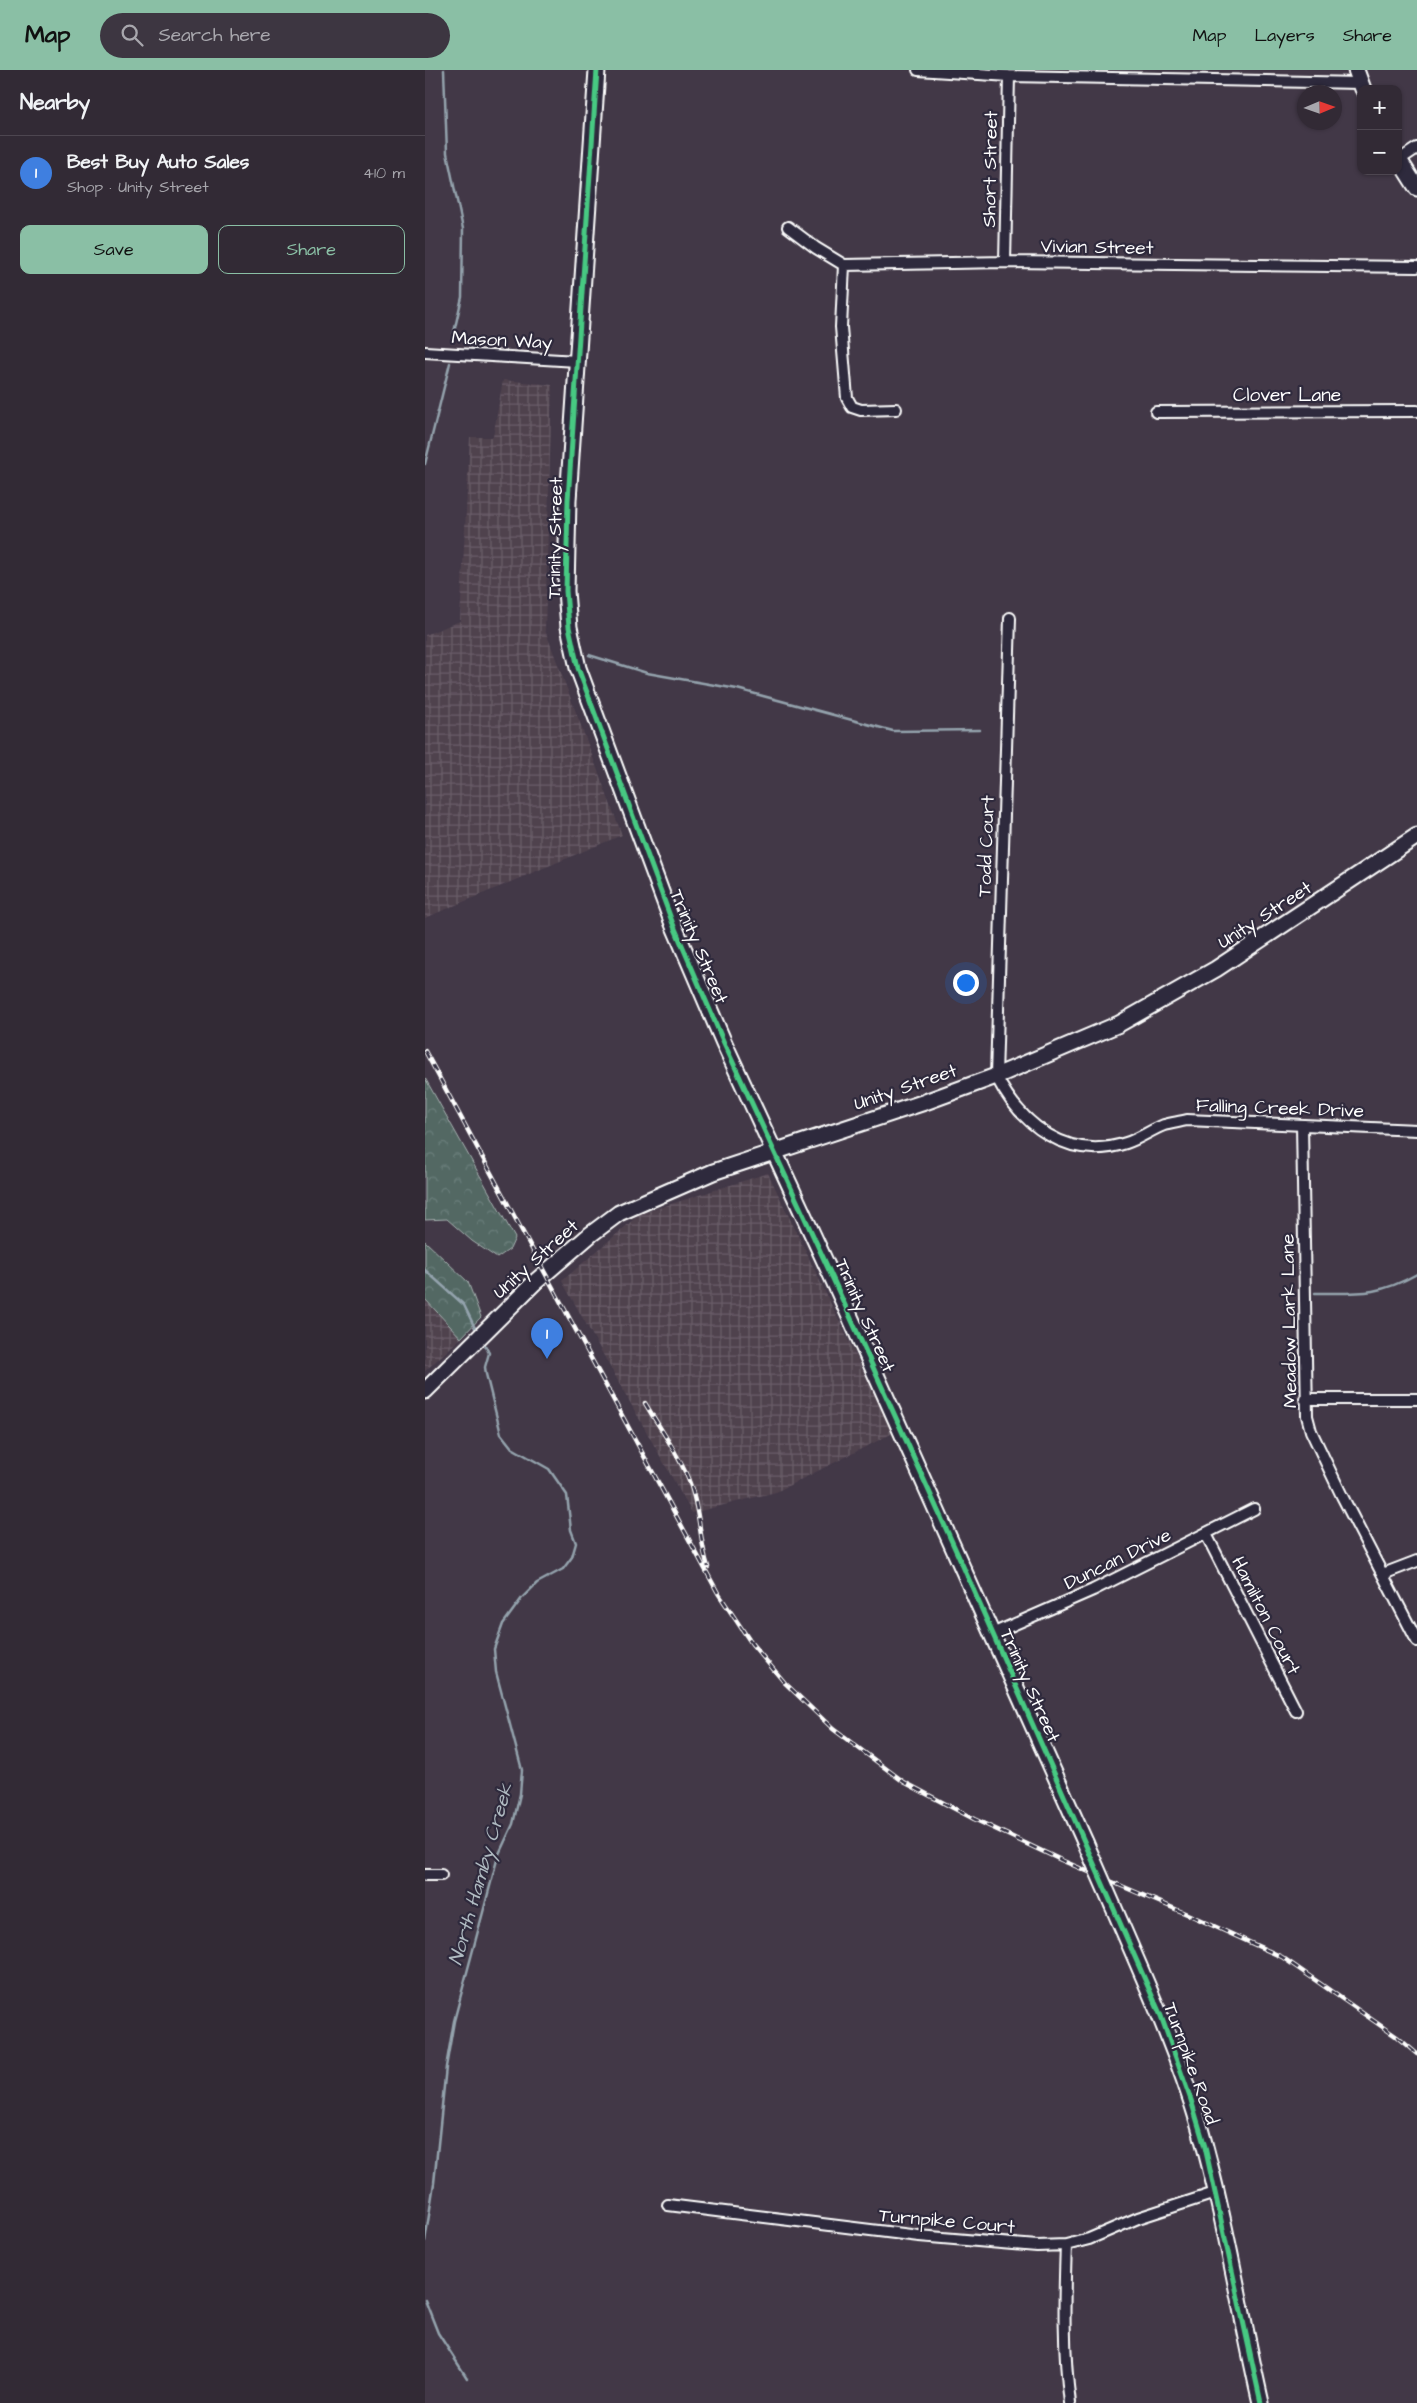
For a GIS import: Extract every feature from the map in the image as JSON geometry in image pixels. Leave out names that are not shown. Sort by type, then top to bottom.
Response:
[{"type":"street","name":"Trinity Street","points":[[597,70],[568,500],[566,591],[569,627],[578,668],[673,924],[724,1043],[775,1150],[1055,1777]]},
{"type":"street","points":[[918,70],[1009,76],[1360,81]]},
{"type":"street","name":"Short Street","points":[[1005,262],[1009,76]]},
{"type":"street","points":[[1402,157],[1417,148]]},
{"type":"street","points":[[1402,164],[1417,188]]},
{"type":"street","points":[[788,227],[816,248],[844,265],[841,327],[847,398],[852,407],[861,410],[896,409]]},
{"type":"street","name":"Vivian Street","points":[[844,265],[1005,262],[1417,267]]},
{"type":"street","name":"Mason Way","points":[[425,352],[577,361]]},
{"type":"street","name":"Clover Lane","points":[[1156,412],[1417,411]]},
{"type":"street","name":"Todd Court","points":[[996,1076],[1010,618]]},
{"type":"street","name":"Unity Street","points":[[425,1391],[534,1283],[591,1234],[619,1213],[704,1176],[775,1150],[925,1102],[996,1076],[1119,1024],[1216,969],[1417,836]]},
{"type":"street","name":"Falling Creek Drive","points":[[996,1076],[1004,1091],[1022,1115],[1057,1141],[1080,1146],[1096,1148],[1126,1143],[1165,1125],[1187,1120],[1417,1130]]},
{"type":"street","name":"Meadow Lark Lane","points":[[1302,1125],[1305,1399],[1311,1431],[1417,1641]]},
{"type":"street","points":[[1305,1399],[1417,1399]]},
{"type":"street","name":"Duncan Drive","points":[[992,1634],[1093,1590],[1254,1509]]},
{"type":"street","name":"Hamilton Court","points":[[1206,1534],[1296,1711]]},
{"type":"street","points":[[1383,1574],[1417,1561]]},
{"type":"street","name":"Turnpike Road","points":[[1055,1777],[1161,2016],[1199,2124],[1261,2403]]},
{"type":"street","points":[[425,1875],[441,1875]]},
{"type":"street","name":"Turnpike Court","points":[[668,2205],[919,2236],[1037,2246],[1066,2245],[1089,2239],[1138,2218],[1215,2193]]},
{"type":"street","points":[[1066,2245],[1064,2314],[1066,2373],[1070,2403]]},
{"type":"shaded area","points":[[503,380],[552,385],[545,630],[622,835],[425,918],[425,635],[460,621],[470,437],[493,437]]},
{"type":"shaded area","points":[[768,1173],[893,1433],[776,1492],[692,1513],[562,1281],[640,1214]]},
{"type":"shaded area","points":[[425,1299],[461,1338],[425,1371]]},
{"type":"green space","points":[[425,1078],[515,1238],[510,1249],[497,1258],[472,1241],[447,1219],[425,1220]]},
{"type":"green space","points":[[425,1241],[468,1282],[481,1317],[461,1338],[425,1299]]},
{"type":"waterway","name":"North Hamby Creek","points":[[444,70],[447,153],[463,229],[462,297],[452,341]]},
{"type":"waterway","name":"North Hamby Creek","points":[[425,464],[450,363]]},
{"type":"waterway","points":[[589,655],[647,673],[737,689],[893,731],[980,730]]},
{"type":"waterway","name":"North Hamby Creek","points":[[425,1270],[464,1305],[475,1328]]},
{"type":"waterway","points":[[1315,1293],[1356,1293],[1379,1290],[1417,1274]]},
{"type":"waterway","name":"North Hamby Creek","points":[[425,2241],[434,2183],[446,2067],[454,2021],[498,1856],[513,1824],[520,1794],[522,1770],[496,1672],[494,1649],[503,1624],[522,1598],[537,1583],[563,1569],[572,1557],[576,1543],[571,1530],[567,1495],[549,1469],[512,1448],[501,1434],[486,1374],[485,1367],[489,1353],[484,1343]]},
{"type":"waterway","name":"North Hamby Creek","points":[[425,2300],[438,2333],[467,2378]]},
{"type":"railway","points":[[425,1051],[718,1593],[752,1644],[785,1683],[833,1729],[904,1782],[974,1819],[1061,1860],[1282,1957],[1397,2037],[1417,2054]]},
{"type":"railway","points":[[645,1403],[675,1452],[693,1491],[708,1567]]},
{"type":"cycle path","points":[[597,70],[568,500],[566,591],[569,627],[578,668],[673,924],[724,1043],[962,1564],[1161,2016],[1191,2100],[1205,2147],[1261,2403]]},
{"type":"place","name":"Best Buy Auto Sales","points":[[547,1359]]}]
